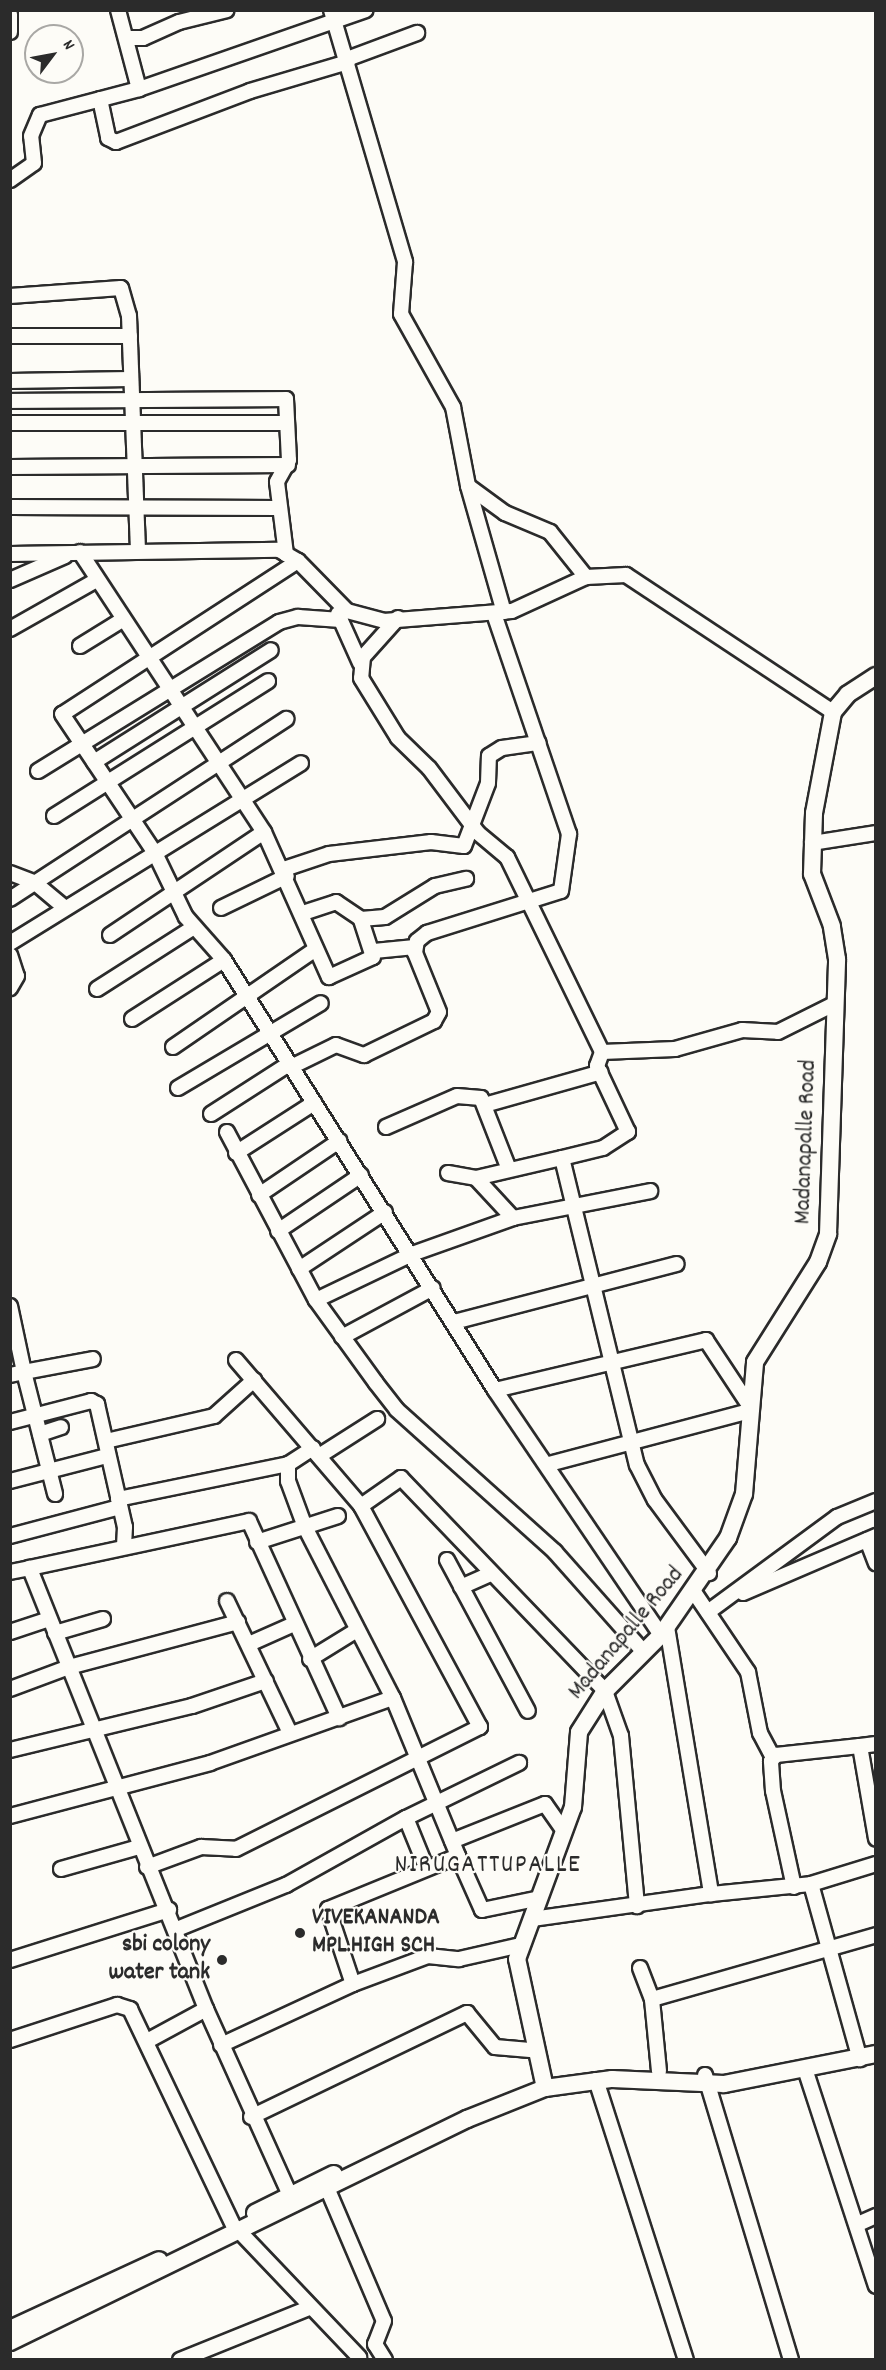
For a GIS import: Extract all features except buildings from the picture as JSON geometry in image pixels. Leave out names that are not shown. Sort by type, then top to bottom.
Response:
[{"type":"main road","points":[[833,712],[848,693],[876,676]]},
{"type":"main road","name":"Madanapalle Road","points":[[544,2083],[533,2050],[518,1977],[521,1945],[575,1798],[579,1732],[604,1691],[664,1631],[709,1573],[744,1494],[749,1408],[755,1362],[818,1262],[828,1234],[836,1003],[835,944],[814,884],[812,843],[833,712]]},
{"type":"main road","points":[[292,2201],[328,2190],[467,2119],[544,2083],[596,2080],[746,2080],[806,2072],[868,2056]]},
{"type":"main road","points":[[10,2343],[292,2201],[462,2112],[544,2083],[592,2070],[659,2072],[705,2080]]},
{"type":"main road","points":[[10,2329],[237,2228]]},
{"type":"street","points":[[118,10],[139,89]]},
{"type":"street","points":[[126,38],[143,38],[203,14],[227,10]]},
{"type":"street","points":[[10,180],[34,163],[31,136],[37,118],[139,89],[333,16],[366,10]]},
{"type":"street","points":[[10,14],[10,32]]},
{"type":"street","points":[[333,16],[405,262],[401,314],[453,407],[468,486],[499,613],[570,841],[561,891],[532,904],[426,933],[415,947],[374,951]]},
{"type":"street","points":[[99,99],[108,138],[116,142],[250,91],[347,60],[417,33]]},
{"type":"street","points":[[10,296],[121,288],[130,336],[138,551]]},
{"type":"street","points":[[10,336],[130,336]]},
{"type":"street","points":[[10,381],[130,379]]},
{"type":"street","points":[[10,401],[131,397],[286,399],[288,465],[278,478],[278,508],[286,554]]},
{"type":"street","points":[[10,423],[132,420],[286,423]]},
{"type":"street","points":[[10,467],[135,464],[288,465]]},
{"type":"street","points":[[468,486],[505,513],[550,532],[586,577]]},
{"type":"street","points":[[10,507],[278,508]]},
{"type":"street","points":[[10,554],[138,551],[286,554],[298,561],[329,593],[357,616],[398,618],[499,613],[586,577],[612,574],[638,580],[833,712]]},
{"type":"street","points":[[10,580],[76,552]]},
{"type":"street","points":[[76,552],[264,832],[303,913],[314,950],[331,978],[371,960],[374,951],[361,919],[336,902],[303,913]]},
{"type":"street","points":[[298,561],[62,711],[82,747],[155,853],[194,927],[224,960],[412,1254],[495,1390],[664,1631],[681,1685],[711,1894]]},
{"type":"street","points":[[10,629],[95,581]]},
{"type":"street","points":[[329,593],[360,663],[362,678],[398,738],[429,768],[473,827],[507,857],[532,904],[602,1052]]},
{"type":"street","points":[[38,771],[82,747],[289,618],[341,620]]},
{"type":"street","points":[[360,663],[398,618]]},
{"type":"street","points":[[80,645],[122,620]]},
{"type":"street","points":[[94,762],[271,650]]},
{"type":"street","points":[[54,816],[268,681]]},
{"type":"street","points":[[10,899],[130,818],[286,719]]},
{"type":"street","points":[[221,908],[285,872],[329,854],[431,842],[464,846],[488,783],[489,756],[502,748],[539,743]]},
{"type":"street","points":[[10,943],[65,908],[105,889],[155,853],[301,763]]},
{"type":"street","points":[[110,936],[264,832]]},
{"type":"street","points":[[812,843],[876,833]]},
{"type":"street","points":[[10,873],[34,882],[65,908]]},
{"type":"street","points":[[361,919],[385,917],[435,886],[466,879]]},
{"type":"street","points":[[97,989],[194,927]]},
{"type":"street","points":[[211,1114],[290,1066],[336,1045],[363,1055],[438,1018],[415,947]]},
{"type":"street","points":[[174,1047],[314,950]]},
{"type":"street","points":[[10,956],[17,976],[10,988]]},
{"type":"street","points":[[132,1019],[224,960]]},
{"type":"street","points":[[178,1088],[267,1030],[321,1003]]},
{"type":"street","points":[[602,1052],[675,1049],[742,1030],[778,1032],[836,1003]]},
{"type":"street","points":[[448,1173],[476,1178],[508,1167],[603,1148],[628,1132],[601,1072],[597,1059],[602,1052]]},
{"type":"street","points":[[386,1126],[457,1096],[488,1104],[601,1072]]},
{"type":"street","points":[[236,1153],[314,1102]]},
{"type":"street","points":[[488,1104],[508,1167]]},
{"type":"street","points":[[227,1132],[236,1153],[316,1300],[398,1410],[555,1552],[643,1651]]},
{"type":"street","points":[[259,1195],[339,1141]]},
{"type":"street","points":[[562,1158],[594,1282],[610,1362],[630,1438],[655,1500],[709,1573]]},
{"type":"street","points":[[278,1231],[361,1175]]},
{"type":"street","points":[[476,1178],[513,1218]]},
{"type":"street","points":[[316,1300],[412,1254],[513,1218],[650,1191]]},
{"type":"street","points":[[299,1269],[385,1212]]},
{"type":"street","points":[[454,1323],[594,1282],[677,1264]]},
{"type":"street","points":[[342,1337],[433,1288]]},
{"type":"street","points":[[10,1306],[17,1374],[35,1416],[55,1494]]},
{"type":"street","points":[[495,1390],[706,1340],[749,1408],[630,1438],[549,1464]]},
{"type":"street","points":[[17,1374],[93,1359]]},
{"type":"street","points":[[147,1867],[201,1847],[236,1849],[416,1762],[476,1731],[480,1723],[361,1506],[236,1360]]},
{"type":"street","points":[[106,1441],[214,1416],[254,1380]]},
{"type":"street","points":[[10,1422],[95,1402],[119,1503],[124,1545]]},
{"type":"street","points":[[10,1536],[119,1503],[288,1464],[316,1452],[377,1419]]},
{"type":"street","points":[[40,1434],[61,1427]]},
{"type":"street","points":[[10,1481],[49,1468],[107,1456]]},
{"type":"street","points":[[288,1464],[305,1527],[393,1698],[416,1762],[482,1910],[540,1898]]},
{"type":"street","points":[[361,1506],[403,1479],[490,1574],[604,1691],[621,1736],[637,1906]]},
{"type":"street","points":[[708,1612],[737,1594],[837,1517],[876,1501]]},
{"type":"street","points":[[257,1542],[338,1516]]},
{"type":"street","points":[[10,1572],[124,1545],[158,1544],[246,1521],[339,1718]]},
{"type":"street","points":[[737,1594],[769,1586],[871,1538],[876,1563]]},
{"type":"street","points":[[447,1560],[528,1711]]},
{"type":"street","points":[[30,1568],[147,1867],[177,1929],[206,2009],[251,2117],[292,2201]]},
{"type":"street","points":[[461,1587],[490,1574]]},
{"type":"street","points":[[694,1592],[748,1672],[760,1733],[773,1757],[773,1791],[794,1887]]},
{"type":"street","points":[[227,1601],[290,1733]]},
{"type":"street","points":[[10,1632],[49,1619]]},
{"type":"street","points":[[55,1633],[104,1619]]},
{"type":"street","points":[[10,1689],[69,1667],[238,1622]]},
{"type":"street","points":[[249,1644],[294,1624]]},
{"type":"street","points":[[310,1659],[357,1630]]},
{"type":"street","points":[[10,1750],[93,1728],[192,1706],[266,1681]]},
{"type":"street","points":[[10,1816],[116,1786],[210,1763],[393,1698]]},
{"type":"street","points":[[773,1757],[876,1744]]},
{"type":"street","points":[[860,1746],[876,1839]]},
{"type":"street","points":[[177,1929],[286,1886],[405,1818],[519,1763]]},
{"type":"street","points":[[453,1841],[545,1804],[564,1831]]},
{"type":"street","points":[[405,1818],[426,1867]]},
{"type":"street","points":[[61,1869],[140,1847]]},
{"type":"street","points":[[353,1984],[327,1909],[426,1867],[458,1856]]},
{"type":"street","points":[[532,1919],[711,1894],[794,1887],[876,1864]]},
{"type":"street","points":[[811,1884],[830,1950],[868,2056]]},
{"type":"street","points":[[10,1960],[169,1910]]},
{"type":"street","points":[[652,1999],[876,1935]]},
{"type":"street","points":[[221,2045],[353,1984],[428,1956],[459,1959],[521,1945]]},
{"type":"street","points":[[640,1968],[652,1999],[659,2072]]},
{"type":"street","points":[[10,2040],[121,2005],[130,2009],[149,2040],[237,2228],[359,2357]]},
{"type":"street","points":[[149,2040],[206,2009]]},
{"type":"street","points":[[251,2117],[467,2013],[495,2047],[533,2050]]},
{"type":"street","points":[[806,2072],[841,2189],[858,2224],[876,2286]]},
{"type":"street","points":[[596,2080],[686,2360]]},
{"type":"street","points":[[705,2080],[792,2360]]},
{"type":"street","points":[[328,2190],[384,2321],[375,2344],[385,2360]]},
{"type":"street","points":[[858,2224],[876,2216]]},
{"type":"street","points":[[180,2360],[311,2307]]},
{"type":"place","name":"VIVEKANANDA MPL.HIGH SCH","points":[[300,1933]]},
{"type":"place","name":"sbi colony water tank","points":[[222,1960]]},
{"type":"district","name":"NIRUGATTUPALLE","points":[[488,1866]]}]
